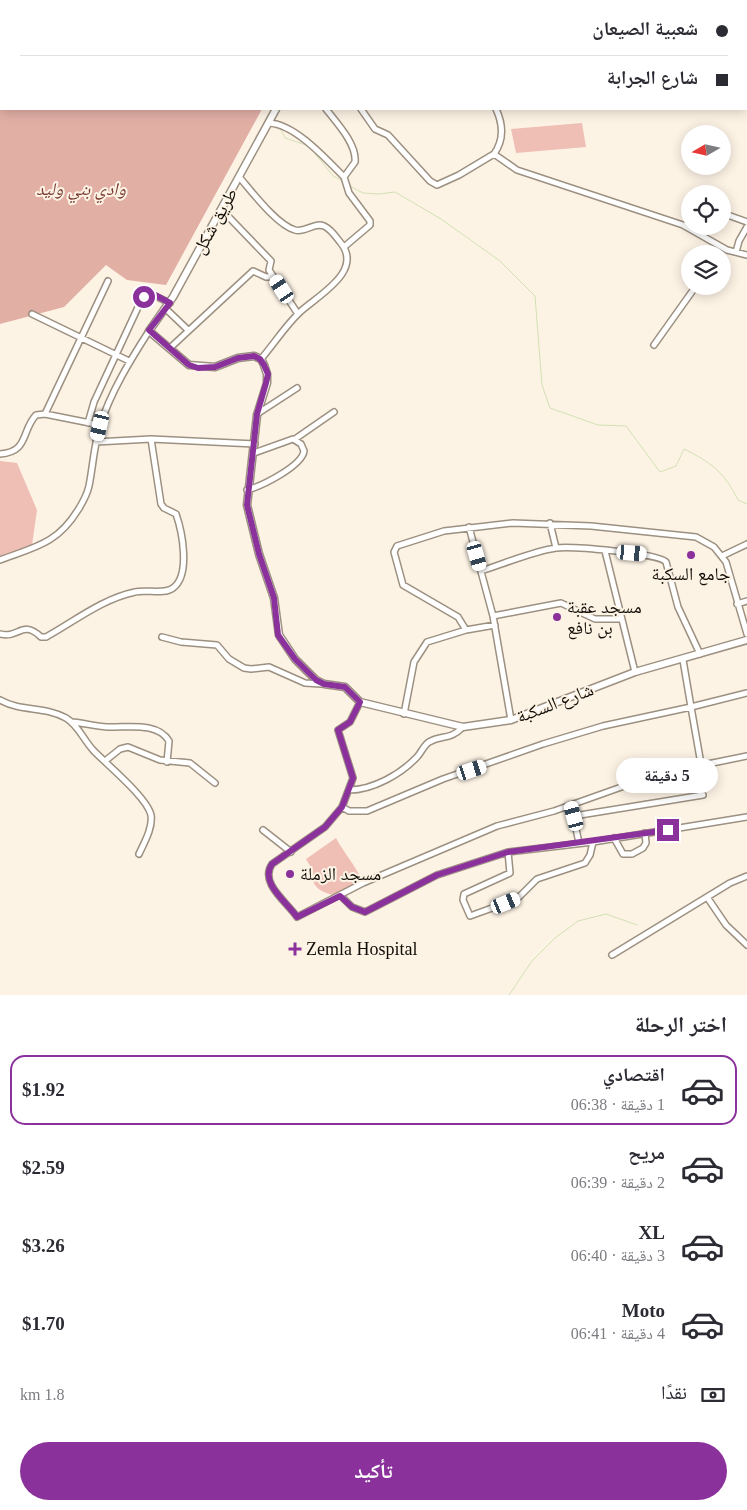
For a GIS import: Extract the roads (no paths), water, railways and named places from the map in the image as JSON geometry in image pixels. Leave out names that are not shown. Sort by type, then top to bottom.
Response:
[{"type":"main road","name":"طريق شكل","points":[[149,330],[168,306],[240,178],[276,110]]},
{"type":"main road","points":[[149,330],[189,365],[198,368],[215,367],[247,356],[260,359],[268,374],[257,414],[247,505],[259,554],[274,598],[278,635],[295,659],[316,680],[324,684],[345,687],[360,702]]},
{"type":"main road","name":"شارع السكبة","points":[[360,702],[463,727],[511,720],[634,672],[683,660],[747,640]]},
{"type":"street","points":[[327,110],[348,140],[356,158],[344,177]]},
{"type":"street","points":[[362,110],[375,129],[388,134],[433,184],[440,184],[494,154],[501,142],[502,132],[496,110]]},
{"type":"street","points":[[269,123],[276,123],[294,132],[324,156],[344,177],[349,193],[370,221],[370,225],[344,247]]},
{"type":"street","points":[[494,154],[517,170],[683,225],[714,245]]},
{"type":"street","points":[[240,178],[284,225],[300,231],[314,226],[326,227],[344,247],[346,260],[339,281],[298,314],[260,359]]},
{"type":"street","points":[[222,210],[271,261],[269,270],[298,314]]},
{"type":"street","points":[[731,216],[747,222]]},
{"type":"street","points":[[736,252],[739,241],[747,227]]},
{"type":"street","points":[[731,252],[747,255]]},
{"type":"street","points":[[170,348],[253,271],[266,277],[274,277]]},
{"type":"street","points":[[44,414],[108,281]]},
{"type":"street","points":[[88,423],[94,402],[144,297],[153,294],[168,306],[188,330]]},
{"type":"street","points":[[654,346],[690,295]]},
{"type":"street","points":[[32,314],[129,361]]},
{"type":"street","points":[[0,560],[50,541],[62,532],[86,496],[100,426],[129,361],[149,330]]},
{"type":"street","points":[[257,414],[297,388]]},
{"type":"street","points":[[254,453],[295,439],[334,412]]},
{"type":"street","points":[[0,454],[10,453],[18,449],[34,417],[44,414],[100,426]]},
{"type":"street","points":[[248,490],[267,483],[301,458],[303,447],[295,439]]},
{"type":"street","points":[[96,442],[151,440],[255,444]]},
{"type":"street","points":[[0,634],[7,635],[29,628],[41,637],[46,637],[81,614],[130,593],[170,589],[176,586],[183,570],[183,543],[176,514],[161,504],[151,440]]},
{"type":"street","points":[[466,630],[458,617],[403,585],[394,552],[397,546],[469,527],[513,523],[550,524],[696,538],[708,542],[726,562],[747,634]]},
{"type":"street","points":[[550,524],[556,548]]},
{"type":"street","points":[[469,527],[495,625],[511,720]]},
{"type":"street","points":[[722,556],[747,544]]},
{"type":"street","points":[[481,571],[556,548],[645,554],[664,559],[670,574],[678,607],[700,654]]},
{"type":"street","points":[[605,551],[634,672]]},
{"type":"street","points":[[738,604],[747,602]]},
{"type":"street","points":[[493,616],[561,603],[595,619],[620,619]]},
{"type":"street","points":[[404,714],[414,662],[423,647],[432,640],[466,630],[495,625]]},
{"type":"street","points":[[162,637],[181,642],[217,645],[229,659],[244,668],[269,667],[306,683],[324,684]]},
{"type":"street","points":[[683,660],[701,764]]},
{"type":"street","points":[[342,807],[349,811],[367,811],[443,779],[543,744],[603,726],[747,693]]},
{"type":"street","points":[[0,700],[19,707],[40,708],[72,722],[108,727],[152,728],[162,733],[169,741],[167,762]]},
{"type":"street","points":[[360,702],[350,722],[338,730],[352,772],[349,790],[342,807],[325,827],[272,864],[267,874],[272,888],[297,917],[489,828],[571,805],[658,774],[747,756]]},
{"type":"street","points":[[72,722],[93,750],[149,810],[152,822],[139,854]]},
{"type":"street","points":[[349,790],[362,790],[374,786],[415,759],[429,742],[454,736],[463,727]]},
{"type":"street","points":[[105,761],[120,749],[128,747],[151,758],[167,762],[190,763],[215,783]]},
{"type":"street","points":[[574,816],[703,795]]},
{"type":"street","points":[[571,805],[579,843]]},
{"type":"street","points":[[340,896],[352,907],[365,912],[437,875],[508,852],[593,842],[747,817]]},
{"type":"street","points":[[263,830],[291,852]]},
{"type":"street","points":[[614,838],[623,854],[628,855],[643,848],[646,843],[645,833]]},
{"type":"street","points":[[508,852],[510,873],[464,894],[463,900],[470,916],[517,899],[537,878],[586,863],[593,842]]},
{"type":"street","points":[[612,954],[707,897],[747,876]]},
{"type":"street","points":[[707,897],[726,925],[747,945]]},
{"type":"waterway","points":[[280,128],[285,138],[309,146],[333,176],[343,181]]},
{"type":"waterway","points":[[348,185],[363,193],[395,192],[441,219],[500,261],[535,296],[542,385],[550,408],[598,425],[626,426],[660,472],[676,466],[684,449],[716,469],[728,482],[738,500],[747,504]]},
{"type":"waterway","points":[[509,995],[532,961],[555,938],[578,921],[606,914],[637,925]]},
{"type":"place","name":"جامع السكبة","points":[[691,555]]},
{"type":"place","name":"مسجد عقبة بن نافع","points":[[557,617]]},
{"type":"place","name":"مسجد الزملة","points":[[290,874]]},
{"type":"place","name":"Zemla Hospital","points":[[295,949]]},
{"type":"park label","name":"وادي بني وليد","points":[[81,189]]}]
